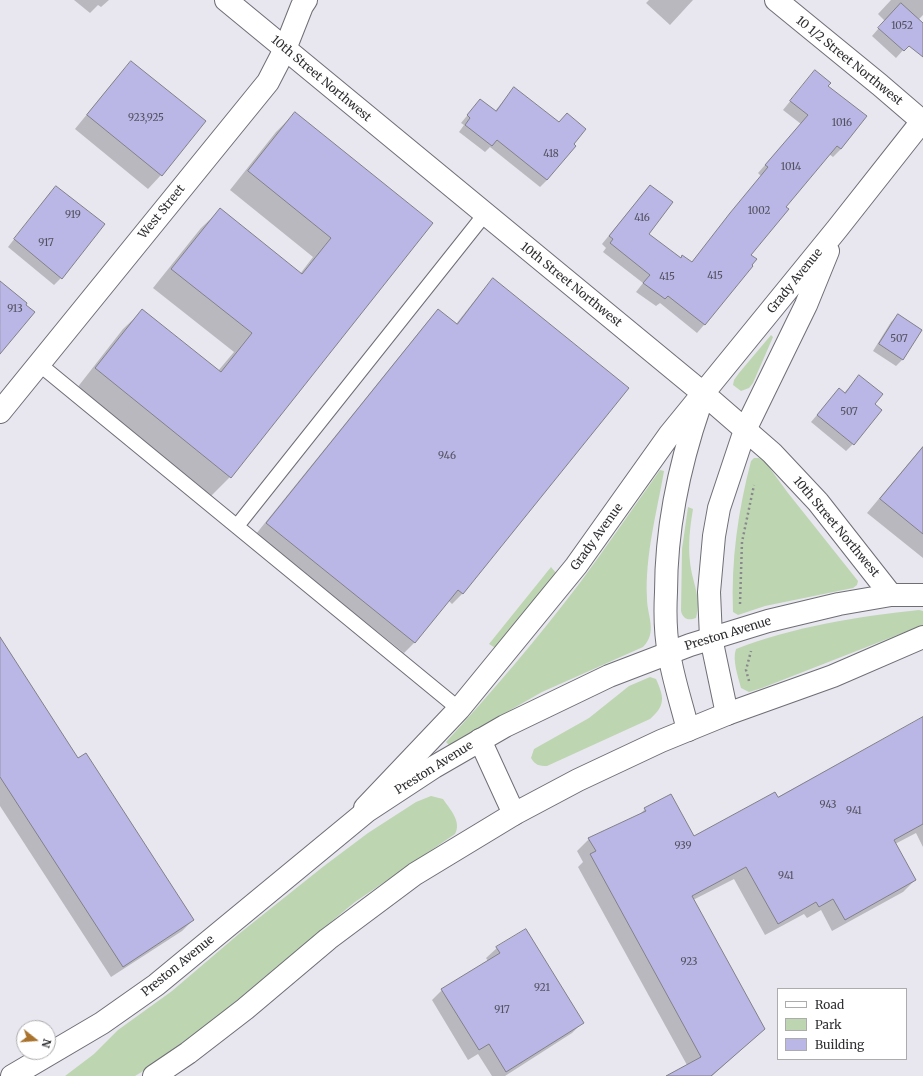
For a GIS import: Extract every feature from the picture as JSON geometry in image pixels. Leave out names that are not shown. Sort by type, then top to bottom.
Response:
[{"type":"main road","name":"10th Street Northwest","points":[[226,0],[704,394],[772,453],[818,502],[891,595]]},
{"type":"main road","name":"West Street","points":[[0,412],[268,82],[285,49],[302,6],[306,0]]},
{"type":"main road","name":"10 1/2 Street Northwest","points":[[776,0],[923,121]]},
{"type":"main road","name":"Grady Avenue","points":[[342,832],[458,709],[576,566],[670,434],[704,394],[923,121]]},
{"type":"main road","name":"Grady Avenue","points":[[727,714],[711,638],[709,592],[714,536],[721,500],[746,430],[806,305],[837,229]]},
{"type":"main road","points":[[688,730],[668,653],[665,618],[668,539],[679,473],[704,394]]},
{"type":"main road","name":"Preston Avenue","points":[[12,1076],[102,1023],[156,984],[367,811],[428,771],[480,740],[609,676],[711,638],[768,621],[839,604],[891,595],[923,595]]},
{"type":"main road","points":[[154,1076],[188,1053],[245,1009],[328,939],[415,874],[514,814],[578,780],[688,730],[727,714],[833,676],[923,637]]},
{"type":"main road","points":[[480,740],[514,814]]},
{"type":"lane","points":[[237,526],[485,214]]},
{"type":"lane","points":[[39,364],[458,709]]},
{"type":"path","points":[[740,609],[742,542],[755,481]]},
{"type":"path","points":[[750,684],[746,670],[751,654],[751,648]]},
{"type":"green space","points":[[771,335],[773,337],[753,383],[749,388],[741,391],[733,385],[734,380]]},
{"type":"green space","points":[[754,458],[759,458],[766,463],[858,581],[857,585],[853,588],[765,606],[738,615],[733,612],[733,574],[736,536],[746,480],[751,461]]},
{"type":"green space","points":[[660,470],[664,471],[652,534],[647,582],[647,605],[651,630],[650,636],[643,647],[542,692],[449,745],[446,742],[481,704],[579,584]]},
{"type":"green space","points":[[688,507],[693,509],[689,555],[698,604],[696,618],[691,619],[686,619],[681,611],[682,549]]},
{"type":"green space","points":[[551,567],[557,574],[497,649],[489,644]]},
{"type":"green space","points":[[919,610],[923,611],[923,625],[762,688],[749,692],[741,688],[735,663],[736,649],[780,634],[826,624],[850,619]]},
{"type":"green space","points":[[650,677],[656,679],[661,691],[662,700],[659,709],[650,719],[547,766],[538,765],[531,758],[534,749],[589,718],[629,686]]},
{"type":"green space","points":[[431,796],[443,799],[452,811],[457,825],[455,834],[355,902],[216,1018],[150,1067],[135,1076],[65,1076],[94,1054],[118,1030],[172,991],[240,933],[324,866],[368,833],[416,802]]},
{"type":"building","points":[[901,3],[923,23],[923,57],[909,46],[904,51],[878,28]]},
{"type":"building","points":[[131,61],[206,121],[162,176],[87,115]]},
{"type":"building","points":[[815,70],[831,83],[828,86],[867,116],[841,149],[837,146],[786,207],[789,209],[751,255],[757,259],[752,265],[753,266],[705,325],[668,296],[665,299],[643,283],[650,275],[610,243],[613,239],[609,236],[650,185],[673,202],[649,234],[681,258],[682,255],[692,262],[768,167],[765,165],[808,115],[790,101]]},
{"type":"building","points":[[514,87],[559,122],[567,113],[586,129],[574,144],[576,146],[547,180],[497,140],[492,146],[465,125],[470,118],[467,115],[480,99],[496,111]]},
{"type":"building","points":[[295,112],[433,223],[231,478],[95,368],[142,309],[221,372],[252,333],[171,269],[220,208],[302,274],[331,238],[248,171]]},
{"type":"building","points":[[56,186],[105,224],[62,279],[14,239]]},
{"type":"building","points":[[493,278],[629,388],[463,594],[458,590],[415,643],[266,523],[438,309],[457,324]]},
{"type":"building","points":[[0,281],[27,303],[26,305],[35,312],[0,354]]},
{"type":"building","points":[[898,314],[922,330],[903,360],[879,344]]},
{"type":"building","points":[[859,375],[883,394],[875,404],[882,410],[854,445],[817,415],[839,388],[845,393]]},
{"type":"building","points":[[923,447],[923,534],[880,499]]},
{"type":"building","points":[[0,637],[78,758],[86,753],[194,920],[123,967],[0,777]]},
{"type":"building","points":[[923,717],[923,824],[894,840],[916,880],[845,920],[833,899],[819,907],[816,902],[778,924],[746,867],[692,896],[765,1029],[711,1076],[666,1076],[701,1057],[590,854],[596,851],[588,838],[646,811],[644,808],[671,794],[694,836],[775,792],[778,797]]},
{"type":"building","points":[[526,929],[584,1023],[506,1072],[489,1044],[479,1050],[441,989],[500,953],[496,947]]}]
